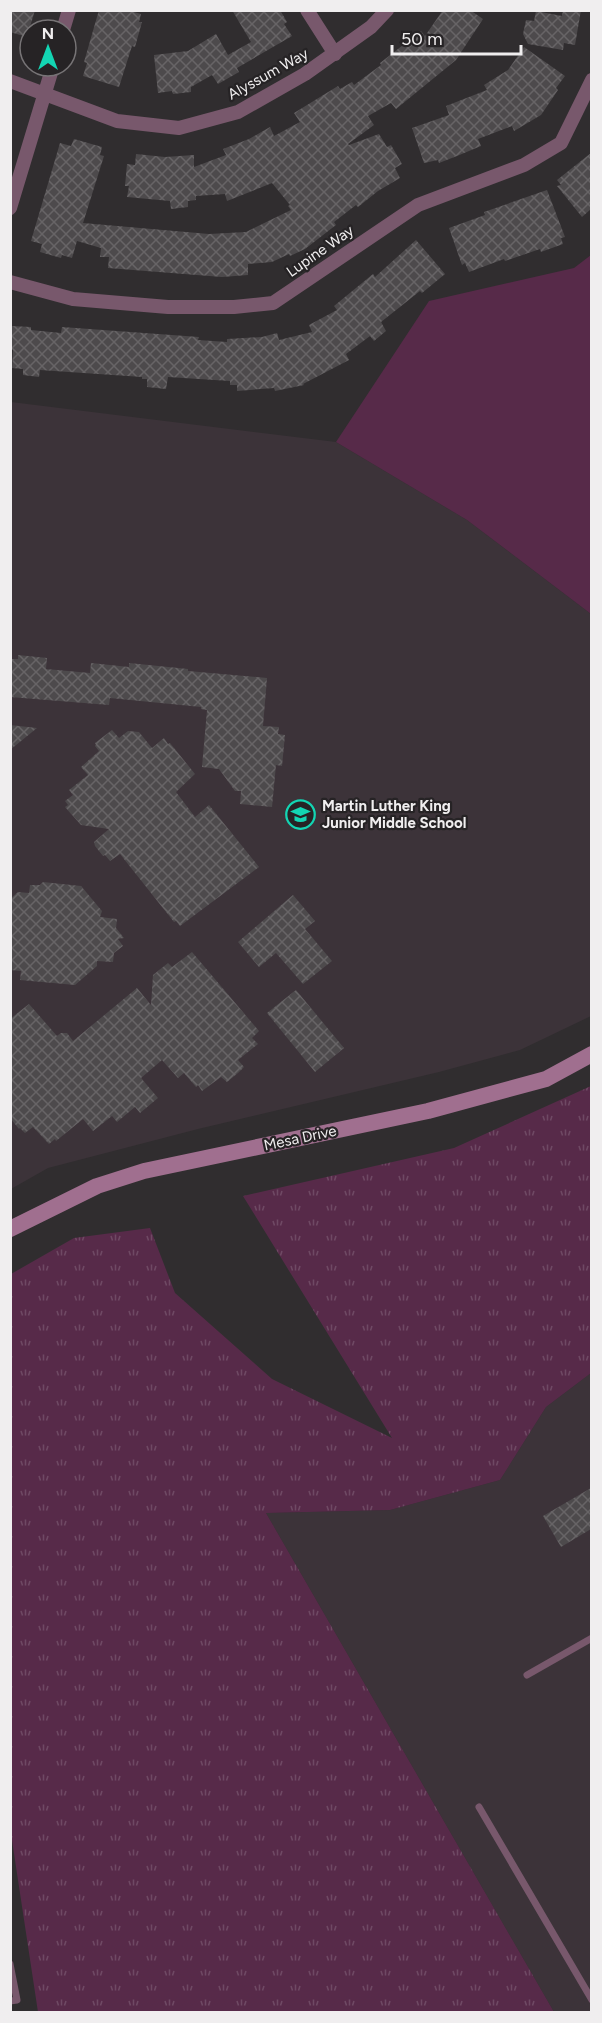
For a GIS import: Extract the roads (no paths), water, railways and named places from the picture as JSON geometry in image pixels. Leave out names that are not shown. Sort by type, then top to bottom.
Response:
[{"type":"main road","name":"Mesa Drive","points":[[10,1229],[97,1186],[144,1171],[428,1111],[546,1079],[591,1053]]},
{"type":"street","points":[[307,10],[335,54]]},
{"type":"street","name":"Alyssum Way","points":[[10,81],[117,121],[179,128],[238,112],[305,74],[371,27],[387,10]]},
{"type":"street","points":[[10,208],[50,78]]},
{"type":"street","name":"Lupine Way","points":[[10,282],[73,299],[156,306],[234,307],[273,303],[418,205],[524,165],[561,143],[591,80]]},
{"type":"lane","points":[[526,1675],[591,1638]]},
{"type":"lane","points":[[479,1807],[591,2000]]},
{"type":"lane","points":[[10,1964],[17,2000],[10,2001]]},
{"type":"place","name":"Martin Luther King Junior Middle School","points":[[301,815]]}]
